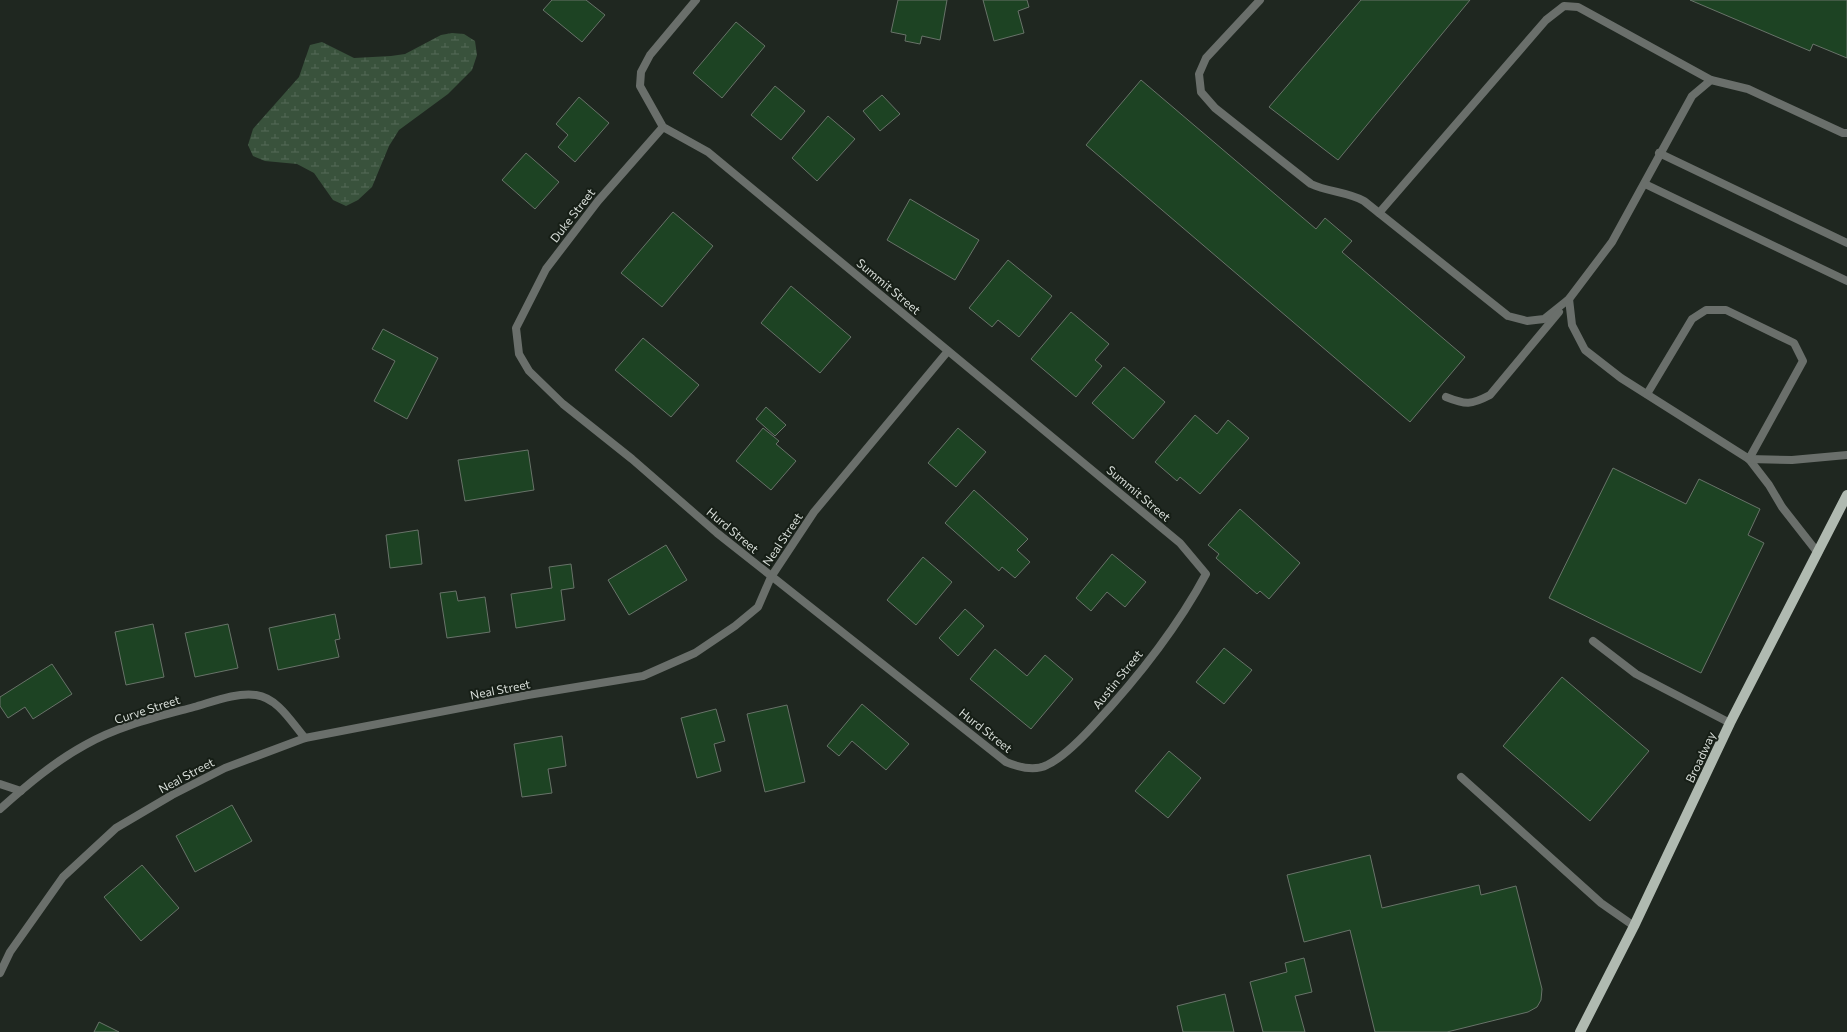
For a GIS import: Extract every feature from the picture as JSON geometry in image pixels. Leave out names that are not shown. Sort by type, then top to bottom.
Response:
[{"type":"main road","name":"Broadway","points":[[1580,1032],[1634,926],[1730,723],[1847,495]]},
{"type":"street","points":[[663,127],[640,86],[641,72],[650,55],[696,0]]},
{"type":"street","points":[[1260,0],[1206,58],[1199,74],[1201,92],[1215,108],[1311,184],[1324,190],[1354,195],[1379,213],[1508,316],[1526,321],[1544,319],[1569,299]]},
{"type":"street","points":[[1379,213],[1546,20],[1564,6],[1578,7],[1711,80],[1748,89],[1843,133],[1847,133]]},
{"type":"street","points":[[1446,397],[1463,404],[1474,403],[1490,395],[1569,299],[1612,242],[1644,184],[1659,153],[1692,96],[1711,80]]},
{"type":"street","name":"Duke Street","points":[[516,328],[546,269],[598,201],[663,127]]},
{"type":"street","name":"Summit Street","points":[[663,127],[708,152],[1180,543],[1206,574]]},
{"type":"street","points":[[1659,153],[1847,243]]},
{"type":"street","points":[[1644,184],[1847,281]]},
{"type":"street","points":[[1569,299],[1572,325],[1585,350],[1621,378],[1749,459],[1769,485],[1782,507],[1818,553]]},
{"type":"street","points":[[1647,394],[1692,319],[1706,310],[1726,310],[1794,343],[1803,361],[1749,459]]},
{"type":"street","name":"Hurd Street","points":[[516,328],[519,354],[529,371],[564,404],[771,577],[1006,762],[1022,769]]},
{"type":"street","name":"Neal Street","points":[[0,973],[10,952],[63,877],[116,828],[172,795],[225,768],[305,738],[528,695],[642,676],[695,652],[735,626],[758,607],[771,577],[814,512],[948,351]]},
{"type":"street","points":[[1749,459],[1792,460],[1847,455]]},
{"type":"street","name":"Austin Street","points":[[1022,769],[1046,766],[1076,744],[1118,699],[1151,656],[1195,595],[1206,574]]},
{"type":"street","points":[[1593,641],[1636,674],[1730,723]]},
{"type":"street","name":"Curve Street","points":[[0,809],[44,771],[85,744],[126,727],[199,706],[241,696],[256,695],[274,702],[305,738]]},
{"type":"street","points":[[1461,777],[1602,903],[1634,926]]},
{"type":"street","points":[[0,784],[21,791]]},
{"type":"green space","points":[[452,33],[464,34],[475,41],[477,55],[472,70],[448,94],[399,130],[389,146],[372,187],[358,200],[346,206],[333,200],[314,173],[297,164],[265,161],[253,156],[248,145],[253,129],[299,77],[310,45],[322,42],[354,58],[391,56],[405,54],[441,35]]},
{"type":"building","points":[[552,0],[586,0],[605,15],[582,42],[543,10]]},
{"type":"building","points":[[898,0],[947,0],[940,40],[922,36],[920,44],[905,41],[906,35],[891,32]]},
{"type":"building","points":[[983,0],[1027,0],[1029,7],[1018,11],[1024,33],[994,41]]},
{"type":"building","points":[[1361,0],[1470,0],[1338,160],[1269,107]]},
{"type":"building","points":[[1690,0],[1847,0],[1847,58],[1813,44],[1810,51]]},
{"type":"building","points":[[736,22],[765,46],[722,98],[693,73]]},
{"type":"building","points":[[1141,80],[1316,229],[1325,218],[1352,241],[1342,252],[1465,357],[1410,422],[1086,145]]},
{"type":"building","points":[[775,86],[805,111],[781,140],[751,115]]},
{"type":"building","points":[[882,95],[900,114],[880,131],[863,111]]},
{"type":"building","points":[[579,97],[609,123],[575,162],[558,147],[568,135],[556,124]]},
{"type":"building","points":[[828,116],[855,139],[817,181],[792,158]]},
{"type":"building","points":[[526,153],[559,182],[535,209],[502,180]]},
{"type":"building","points":[[910,199],[979,240],[955,280],[887,240]]},
{"type":"building","points":[[673,212],[713,246],[662,307],[621,273]]},
{"type":"building","points":[[1008,260],[1052,296],[1019,337],[998,320],[992,327],[969,308]]},
{"type":"building","points":[[791,286],[851,337],[820,373],[761,323]]},
{"type":"building","points":[[1071,312],[1109,344],[1095,360],[1102,366],[1076,397],[1031,359]]},
{"type":"building","points":[[383,329],[438,358],[407,419],[374,401],[395,361],[372,349]]},
{"type":"building","points":[[643,338],[699,385],[671,417],[615,370]]},
{"type":"building","points":[[1124,367],[1165,402],[1133,439],[1092,403]]},
{"type":"building","points":[[766,407],[786,425],[775,436],[756,419]]},
{"type":"building","points":[[1195,415],[1217,434],[1228,420],[1249,438],[1200,494],[1180,477],[1177,481],[1155,462]]},
{"type":"building","points":[[763,428],[779,441],[776,444],[796,461],[771,490],[736,461]]},
{"type":"building","points":[[958,428],[986,452],[956,487],[928,463]]},
{"type":"building","points":[[528,450],[534,490],[465,501],[458,460]]},
{"type":"building","points":[[1613,468],[1686,504],[1699,479],[1760,509],[1748,535],[1764,543],[1701,673],[1549,598]]},
{"type":"building","points":[[974,490],[1028,539],[1017,550],[1030,562],[1015,578],[1002,567],[999,571],[945,523]]},
{"type":"building","points":[[1240,509],[1300,563],[1269,599],[1260,591],[1257,594],[1216,558],[1219,554],[1208,545]]},
{"type":"building","points":[[418,530],[422,564],[390,568],[386,535]]},
{"type":"building","points":[[666,545],[687,580],[629,615],[608,580]]},
{"type":"building","points":[[1112,554],[1146,582],[1125,607],[1107,592],[1091,611],[1076,598]]},
{"type":"building","points":[[923,557],[952,582],[916,625],[887,600]]},
{"type":"building","points":[[571,564],[574,588],[561,590],[565,620],[516,628],[511,594],[552,588],[549,567]]},
{"type":"building","points":[[456,591],[458,601],[485,597],[490,632],[447,638],[440,593]]},
{"type":"building","points":[[965,609],[984,626],[958,656],[939,638]]},
{"type":"building","points":[[335,614],[340,639],[335,640],[339,657],[278,670],[269,628]]},
{"type":"building","points":[[153,624],[164,677],[126,685],[115,632]]},
{"type":"building","points":[[228,624],[238,668],[195,677],[185,633]]},
{"type":"building","points":[[1224,648],[1252,670],[1224,704],[1196,682]]},
{"type":"building","points":[[995,649],[1027,676],[1045,655],[1073,679],[1031,729],[970,679]]},
{"type":"building","points":[[52,664],[72,694],[33,719],[25,707],[8,718],[0,706],[0,697]]},
{"type":"building","points":[[1562,677],[1649,751],[1590,821],[1503,746]]},
{"type":"building","points":[[862,704],[909,744],[886,770],[852,741],[839,756],[827,746]]},
{"type":"building","points":[[787,705],[805,782],[765,792],[747,714]]},
{"type":"building","points":[[716,709],[725,741],[714,744],[721,771],[697,778],[681,718]]},
{"type":"building","points":[[562,736],[566,766],[548,769],[552,793],[522,797],[514,744]]},
{"type":"building","points":[[1169,751],[1201,778],[1168,818],[1135,791]]},
{"type":"building","points":[[232,805],[252,841],[195,872],[176,836]]},
{"type":"building","points":[[1370,855],[1382,908],[1479,885],[1481,895],[1516,886],[1542,989],[1541,1000],[1537,1007],[1528,1012],[1447,1032],[1375,1032],[1350,930],[1304,942],[1287,875]]},
{"type":"building","points":[[142,865],[179,908],[141,941],[104,897]]},
{"type":"building","points":[[1304,958],[1312,992],[1295,996],[1305,1032],[1263,1032],[1250,982],[1287,972],[1285,963]]},
{"type":"building","points":[[1225,994],[1234,1032],[1183,1032],[1177,1006]]},
{"type":"building","points":[[99,1022],[119,1032],[94,1032]]}]
